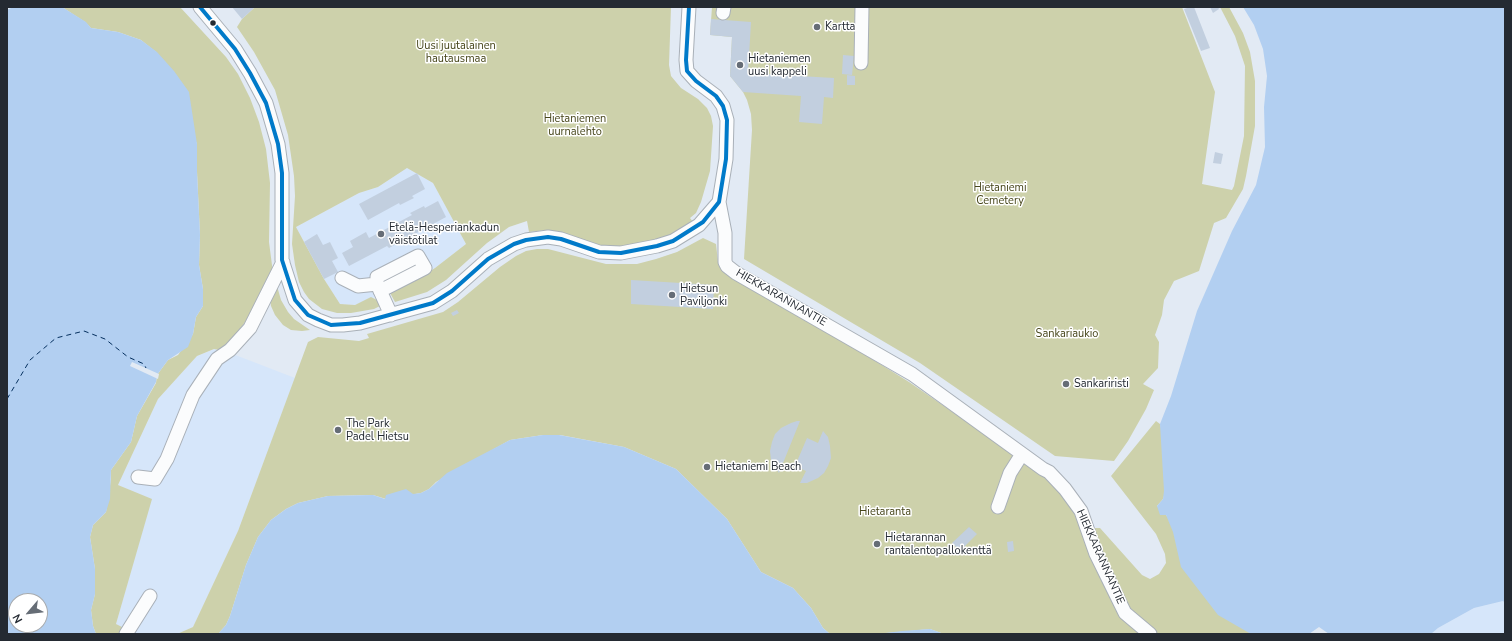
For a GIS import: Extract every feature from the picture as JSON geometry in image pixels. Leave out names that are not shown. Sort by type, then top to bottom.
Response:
[{"type":"street","points":[[200,7],[235,49],[266,103],[270,115],[278,144],[282,173],[281,252],[295,300],[308,315],[331,324],[343,325],[360,323],[390,316],[433,303],[452,292],[488,259],[514,244],[526,240],[548,237],[561,239],[584,248],[600,252],[621,253],[641,250],[673,241],[699,225],[719,202],[726,159],[727,120],[723,106],[716,96],[696,81],[687,71],[686,60],[689,7]]},
{"type":"street","points":[[861,63],[862,7]]},
{"type":"street","name":"HIEKKARANNANTIE","points":[[719,202],[725,233],[725,262],[727,266],[741,276],[912,374],[1049,472],[1065,488],[1081,510],[1096,554],[1125,613],[1150,634]]},
{"type":"street","points":[[138,477],[155,478],[167,459],[193,395],[217,359],[230,350],[250,328],[283,262]]},
{"type":"street","points":[[342,278],[358,286],[379,288],[390,316]]},
{"type":"street","points":[[998,507],[1010,473],[1022,454]]},
{"type":"street","points":[[126,634],[150,596]]},
{"type":"shaded area","name":"Etelä-Hesperiankadun väistötilat","points":[[407,168],[433,183],[466,244],[435,268],[415,281],[355,305],[340,304],[324,279],[296,227],[359,193],[378,187]]},
{"type":"shaded area","points":[[215,349],[238,356],[295,378],[238,531],[193,627],[177,634],[136,634],[116,624],[151,500],[118,485],[158,399],[197,356]]},
{"type":"shaded area","points":[[1503,601],[1505,603],[1505,634],[1431,634],[1438,628],[1474,608]]},
{"type":"green space","points":[[62,7],[180,7],[226,57],[238,74],[250,98],[259,122],[266,149],[270,183],[269,242],[273,273],[248,318],[235,336],[219,350],[214,349],[197,356],[158,399],[118,485],[152,499],[116,624],[136,634],[96,634],[93,626],[91,610],[95,594],[95,569],[90,537],[93,525],[106,512],[111,470],[131,442],[137,416],[156,383],[157,375],[168,360],[178,355],[193,334],[196,317],[203,306],[203,289],[199,265],[200,235],[197,144],[157,53],[141,40],[118,32],[91,28],[85,22]]},
{"type":"green space","points":[[255,7],[671,7],[669,65],[671,76],[681,88],[698,99],[707,108],[711,116],[713,126],[710,171],[701,202],[696,213],[690,218],[693,222],[677,232],[659,239],[618,248],[599,247],[546,230],[529,232],[527,221],[509,227],[487,243],[446,280],[427,292],[395,302],[389,291],[415,281],[435,268],[466,244],[433,183],[407,168],[378,187],[359,193],[296,227],[324,279],[340,304],[355,305],[371,297],[379,301],[380,306],[374,309],[351,313],[337,313],[322,309],[309,299],[304,292],[299,282],[295,265],[292,244],[295,196],[294,176],[288,135],[275,90],[254,52],[237,27],[242,19]]},
{"type":"green space","name":"Hietaniemi Cemetery","points":[[712,7],[1182,7],[1215,92],[1202,184],[1232,190],[1244,136],[1245,66],[1235,36],[1220,7],[1229,7],[1243,33],[1250,52],[1255,81],[1255,126],[1243,189],[1226,218],[1214,223],[1199,271],[1174,281],[1164,300],[1162,315],[1155,335],[1159,342],[1158,368],[1143,384],[1154,390],[1146,409],[1128,441],[1114,461],[1055,456],[920,363],[744,259],[752,130],[751,114],[743,92],[730,76],[732,37],[710,35]]},
{"type":"green space","name":"Hietaranta","points":[[703,238],[716,244],[718,262],[721,269],[726,274],[835,336],[909,382],[1044,475],[1073,507],[1080,528],[1100,528],[1142,575],[1150,579],[1159,574],[1166,563],[1165,554],[1156,534],[1111,476],[1156,421],[1160,424],[1165,444],[1177,459],[1163,499],[1157,506],[1166,515],[1256,634],[944,634],[930,629],[877,634],[830,634],[823,628],[811,608],[793,588],[761,572],[727,519],[676,469],[624,447],[560,435],[543,435],[510,440],[436,482],[429,489],[421,493],[386,499],[373,495],[328,496],[298,503],[286,509],[271,520],[258,537],[246,565],[226,625],[218,634],[177,634],[193,627],[238,531],[308,342],[318,337],[359,341],[369,338],[367,334],[443,312],[458,302],[500,267],[526,251],[548,249],[606,264],[637,264],[677,252]]},
{"type":"green space","points":[[277,286],[281,300],[288,312],[294,319],[310,330],[291,330],[283,325],[275,315],[270,299]]},
{"type":"water","points":[[13,7],[62,7],[86,22],[91,28],[118,32],[141,40],[157,52],[174,71],[189,92],[197,144],[200,235],[199,265],[203,289],[203,306],[196,317],[193,334],[188,347],[168,360],[157,375],[156,382],[137,416],[131,442],[111,470],[110,499],[106,512],[93,525],[90,537],[95,569],[95,594],[91,610],[93,626],[96,634],[7,634],[7,10]]},
{"type":"water","points":[[1243,7],[1505,7],[1505,603],[1503,601],[1474,608],[1438,628],[1431,634],[1329,634],[1319,627],[1309,634],[1251,634],[1218,615],[1181,567],[1173,532],[1166,515],[1160,515],[1157,506],[1163,499],[1164,491],[1160,424],[1171,396],[1197,311],[1232,231],[1256,185],[1265,147],[1264,107],[1267,76],[1263,49],[1254,25]]},
{"type":"water","points":[[543,435],[559,435],[624,447],[676,469],[727,519],[761,572],[793,588],[811,608],[823,628],[830,634],[218,634],[226,625],[230,616],[246,565],[258,537],[271,520],[286,509],[298,503],[328,496],[373,495],[385,499],[386,495],[406,489],[413,494],[421,493],[429,489],[447,473],[510,440]]},
{"type":"water","points":[[930,629],[944,634],[877,634],[902,631]]},
{"type":"pier","points":[[132,362],[159,374],[158,379],[130,366]]},
{"type":"building","points":[[232,7],[255,7],[242,19]]},
{"type":"building","points":[[1194,7],[1210,48],[1201,51],[1184,9]]},
{"type":"building","points":[[1210,7],[1218,7],[1219,9],[1213,13]]},
{"type":"building","name":"Hietaniemen uusi kappeli","points":[[711,19],[751,22],[748,73],[834,78],[833,98],[824,97],[822,124],[799,122],[801,96],[743,92],[730,76],[732,37],[710,35]]},
{"type":"building","points":[[843,55],[854,56],[852,75],[842,74]]},
{"type":"building","points":[[847,75],[855,76],[855,85],[847,85]]},
{"type":"building","points":[[1215,152],[1223,154],[1221,164],[1213,163]]},
{"type":"building","points":[[417,173],[425,189],[412,196],[414,198],[400,205],[399,203],[368,220],[359,204]]},
{"type":"building","points":[[438,201],[446,217],[389,248],[387,246],[349,266],[342,253],[353,247],[350,241],[366,232],[369,238],[412,215],[410,213],[424,206],[425,208]]},
{"type":"building","points":[[317,234],[323,245],[330,242],[338,258],[332,261],[338,272],[324,279],[304,242]]},
{"type":"building","name":"Hietsun Paviljonki","points":[[631,280],[714,285],[713,309],[631,304]]},
{"type":"building","points":[[457,310],[459,313],[453,316],[451,313]]},
{"type":"building","points":[[800,421],[779,473],[771,460],[770,451],[772,442],[775,434],[781,428]]},
{"type":"building","points":[[823,431],[828,437],[830,446],[831,458],[828,466],[824,473],[818,478],[807,483],[800,483],[806,471],[795,466],[807,438],[818,443]]},
{"type":"building","points":[[969,527],[977,534],[960,551],[952,543]]},
{"type":"building","points":[[1013,541],[1014,551],[1008,552],[1007,542]]},
{"type":"ferry route","points":[[7,399],[30,360],[56,338],[84,331],[105,339],[128,357],[144,364],[146,368]]},
{"type":"transit line","points":[[200,7],[235,49],[266,103],[278,144],[282,173],[282,260],[295,300],[308,315],[331,325],[360,323],[433,303],[452,291],[488,259],[514,244],[526,240],[548,237],[561,239],[599,252],[621,253],[657,246],[673,241],[703,222],[719,202],[726,159],[727,120],[723,106],[716,96],[696,81],[687,71],[686,60],[689,7]]},
{"type":"place","name":"Kartta","points":[[817,27]]},
{"type":"place","name":"Hietaniemen uusi kappeli","points":[[740,65]]},
{"type":"place","name":"Etelä-Hesperiankadun väistötilat","points":[[381,234]]},
{"type":"place","name":"Hietsun Paviljonki","points":[[672,295]]},
{"type":"place","name":"Sankariristi","points":[[1066,384]]},
{"type":"place","name":"The Park Padel Hietsu","points":[[338,430]]},
{"type":"place","name":"Hietaniemi Beach","points":[[707,467]]},
{"type":"place","name":"Hietarannan rantalentopallokenttä","points":[[877,544]]},
{"type":"park label","name":"Uusi juutalainen hautausmaa","points":[[456,52]]},
{"type":"park label","name":"Hietaniemen uurnalehto","points":[[575,125]]},
{"type":"park label","name":"Sankariaukio","points":[[1067,334]]}]
